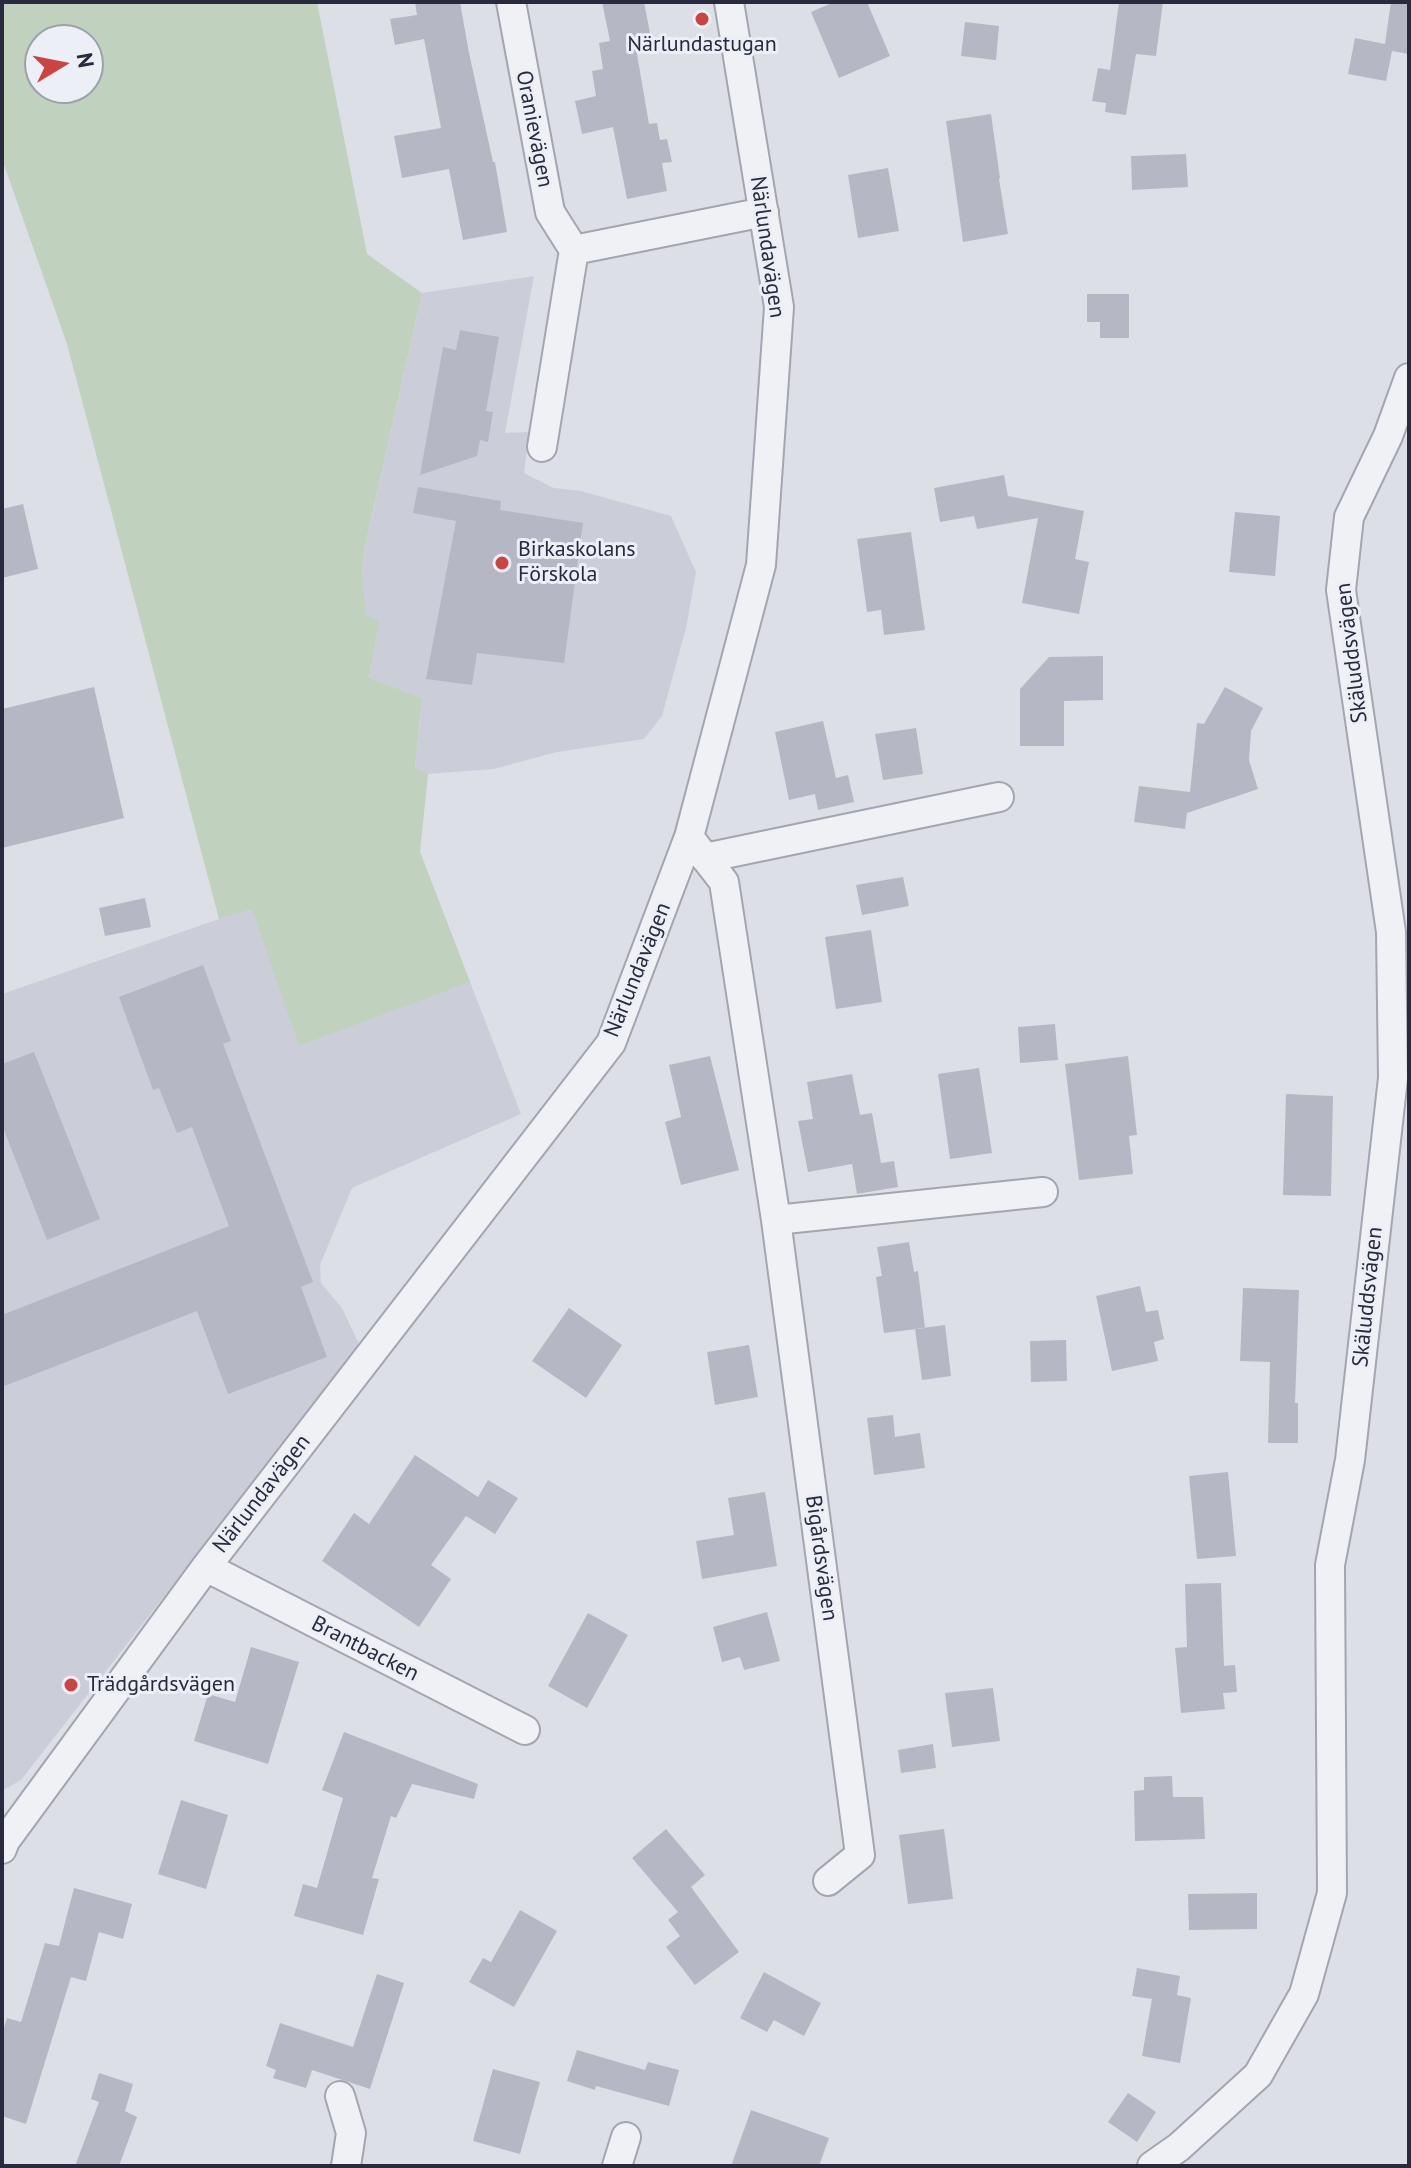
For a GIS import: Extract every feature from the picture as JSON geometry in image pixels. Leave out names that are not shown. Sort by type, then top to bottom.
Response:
[{"type":"street","name":"Oranievägen","points":[[511,2],[550,212],[574,250]]},
{"type":"street","name":"Närlundavägen","points":[[3,1841],[206,1567],[611,1043],[697,848],[761,565],[779,307],[729,2]]},
{"type":"street","points":[[542,447],[574,250],[764,212]]},
{"type":"street","name":"Skäluddsvägen","points":[[1152,2166],[1179,2147],[1258,2075],[1304,1994],[1332,1893],[1330,1565],[1350,1460],[1393,1078],[1391,932],[1341,590],[1349,517],[1388,436],[1409,378]]},
{"type":"street","points":[[697,848],[999,797]]},
{"type":"street","name":"Bigårdsvägen","points":[[697,848],[724,882],[776,1220],[860,1855],[828,1881]]},
{"type":"street","points":[[776,1220],[1043,1192]]},
{"type":"street","name":"Brantbacken","points":[[206,1567],[525,1730]]},
{"type":"street","points":[[340,2096],[351,2133],[346,2166]]},
{"type":"street","points":[[617,2166],[626,2137]]},
{"type":"shaded area","points":[[534,276],[505,433],[529,432],[524,473],[554,488],[581,491],[671,516],[696,572],[686,628],[662,716],[644,739],[557,752],[494,769],[428,774],[415,767],[422,698],[369,679],[380,620],[366,617],[362,569],[366,543],[422,293]]},
{"type":"shaded area","points":[[420,852],[521,1114],[352,1188],[320,1265],[321,1283],[342,1308],[366,1359],[311,1431],[240,1499],[21,1780],[2,1791],[2,994]]},
{"type":"green space","points":[[2,2],[317,2],[367,254],[422,293],[362,569],[366,616],[380,620],[369,678],[422,698],[415,767],[428,774],[420,852],[470,982],[299,1046],[252,909],[219,919],[67,344],[2,159]]},
{"type":"building","points":[[415,2],[460,2],[507,232],[463,240],[449,169],[402,178],[394,136],[441,128],[424,39],[395,45],[390,19],[417,15]]},
{"type":"building","points":[[602,2],[644,2],[650,33],[634,37],[649,124],[657,123],[660,140],[667,139],[672,162],[662,163],[667,191],[627,199],[613,127],[582,134],[575,101],[596,96],[592,71],[603,69],[599,43],[610,41]]},
{"type":"building","points":[[834,2],[867,2],[890,56],[839,78],[811,12]]},
{"type":"building","points":[[1119,2],[1163,2],[1156,56],[1136,54],[1126,115],[1105,112],[1106,103],[1092,101],[1098,68],[1110,70]]},
{"type":"building","points":[[1391,2],[1409,2],[1409,54],[1392,51],[1386,81],[1348,74],[1355,38],[1385,44]]},
{"type":"building","points":[[965,22],[999,26],[996,60],[961,56]]},
{"type":"building","points":[[991,114],[1008,234],[963,242],[946,121]]},
{"type":"building","points":[[1186,154],[1188,187],[1132,190],[1131,156]]},
{"type":"building","points":[[888,168],[899,231],[858,238],[848,175]]},
{"type":"building","points":[[1087,294],[1129,294],[1129,338],[1100,338],[1100,322],[1087,322]]},
{"type":"building","points":[[460,330],[499,337],[486,411],[493,412],[488,442],[480,440],[477,456],[420,475],[443,347],[456,350]]},
{"type":"building","points":[[1004,475],[1008,496],[1084,511],[1075,559],[1089,562],[1079,614],[1022,603],[1038,518],[977,529],[974,516],[940,522],[934,488]]},
{"type":"building","points":[[418,487],[501,501],[500,510],[583,523],[564,663],[477,653],[472,685],[426,679],[456,521],[413,513]]},
{"type":"building","points":[[23,504],[38,569],[2,578],[2,509]]},
{"type":"building","points":[[1235,512],[1280,516],[1275,576],[1229,572]]},
{"type":"building","points":[[911,532],[925,630],[884,635],[881,610],[867,612],[857,539]]},
{"type":"building","points":[[1103,656],[1103,700],[1064,701],[1064,746],[1020,746],[1020,689],[1049,657]]},
{"type":"building","points":[[94,687],[124,818],[2,848],[2,709]]},
{"type":"building","points":[[1225,687],[1263,708],[1251,731],[1249,760],[1258,789],[1187,813],[1185,829],[1134,822],[1139,786],[1190,792],[1197,723],[1204,724]]},
{"type":"building","points":[[823,721],[836,778],[848,775],[854,802],[818,810],[815,794],[789,800],[775,732]]},
{"type":"building","points":[[916,728],[923,774],[883,780],[875,734]]},
{"type":"building","points":[[903,877],[909,906],[862,915],[856,885]]},
{"type":"building","points":[[145,898],[151,927],[105,936],[99,908]]},
{"type":"building","points":[[871,930],[882,1002],[836,1009],[825,937]]},
{"type":"building","points":[[203,965],[231,1041],[223,1044],[313,1282],[301,1287],[327,1357],[228,1394],[197,1311],[2,1387],[2,1315],[229,1226],[192,1127],[177,1133],[159,1088],[153,1090],[119,997]]},
{"type":"building","points":[[1055,1024],[1058,1060],[1020,1063],[1018,1027]]},
{"type":"building","points":[[34,1052],[100,1219],[47,1240],[2,1125],[2,1064]]},
{"type":"building","points":[[710,1056],[739,1170],[681,1185],[665,1122],[681,1117],[669,1065]]},
{"type":"building","points":[[1128,1056],[1137,1135],[1129,1136],[1133,1174],[1079,1180],[1065,1064]]},
{"type":"building","points":[[979,1068],[992,1153],[950,1159],[938,1074]]},
{"type":"building","points":[[852,1074],[860,1115],[872,1113],[881,1163],[894,1161],[898,1187],[857,1194],[852,1164],[808,1172],[798,1121],[813,1119],[807,1082]]},
{"type":"building","points":[[1286,1094],[1333,1096],[1331,1196],[1283,1195]]},
{"type":"building","points":[[909,1242],[914,1272],[918,1271],[925,1328],[884,1333],[876,1277],[882,1276],[877,1247]]},
{"type":"building","points":[[1140,1286],[1146,1312],[1158,1310],[1164,1339],[1154,1342],[1158,1361],[1112,1371],[1096,1296]]},
{"type":"building","points":[[1243,1288],[1299,1290],[1295,1403],[1298,1403],[1298,1443],[1268,1443],[1270,1362],[1240,1361]]},
{"type":"building","points":[[569,1308],[622,1345],[586,1398],[532,1361]]},
{"type":"building","points":[[945,1325],[951,1376],[922,1380],[915,1329]]},
{"type":"building","points":[[1066,1340],[1067,1381],[1031,1382],[1030,1341]]},
{"type":"building","points":[[749,1345],[758,1397],[715,1405],[707,1352]]},
{"type":"building","points":[[893,1415],[895,1437],[920,1433],[925,1468],[874,1475],[867,1418]]},
{"type":"building","points":[[415,1455],[478,1497],[488,1480],[518,1498],[495,1534],[466,1516],[431,1565],[451,1579],[419,1627],[322,1561],[354,1513],[369,1524]]},
{"type":"building","points":[[1228,1472],[1236,1556],[1197,1559],[1189,1476]]},
{"type":"building","points":[[765,1492],[777,1566],[702,1579],[696,1541],[734,1535],[728,1498]]},
{"type":"building","points":[[1221,1583],[1224,1666],[1235,1665],[1237,1692],[1223,1693],[1225,1709],[1181,1713],[1175,1648],[1187,1647],[1185,1584]]},
{"type":"building","points":[[767,1612],[780,1661],[744,1670],[740,1657],[722,1662],[713,1627]]},
{"type":"building","points":[[588,1613],[628,1635],[587,1708],[548,1686]]},
{"type":"building","points":[[251,1647],[299,1662],[268,1764],[194,1741],[208,1694],[235,1702]]},
{"type":"building","points":[[993,1688],[1000,1741],[952,1747],[945,1693]]},
{"type":"building","points":[[344,1732],[478,1784],[474,1799],[412,1784],[396,1818],[391,1816],[372,1878],[379,1879],[363,1935],[294,1916],[303,1884],[317,1888],[343,1798],[322,1790]]},
{"type":"building","points":[[933,1744],[936,1768],[901,1773],[898,1750]]},
{"type":"building","points":[[1172,1776],[1173,1797],[1203,1797],[1205,1839],[1135,1841],[1134,1791],[1144,1790],[1144,1777]]},
{"type":"building","points":[[181,1800],[228,1815],[206,1889],[158,1874]]},
{"type":"building","points":[[666,1829],[705,1875],[691,1887],[739,1952],[695,1985],[666,1947],[680,1936],[668,1920],[678,1912],[632,1858]]},
{"type":"building","points":[[944,1829],[953,1899],[908,1904],[899,1835]]},
{"type":"building","points":[[74,1888],[132,1904],[123,1939],[99,1932],[86,1981],[71,1977],[26,2124],[2,2116],[2,2034],[7,2018],[21,2022],[45,1943],[59,1946]]},
{"type":"building","points":[[1257,1893],[1257,1929],[1189,1930],[1188,1894]]},
{"type":"building","points":[[520,1910],[557,1931],[514,2007],[469,1982],[483,1958],[491,1962]]},
{"type":"building","points":[[1137,1968],[1180,1976],[1177,1995],[1191,1998],[1180,2063],[1142,2056],[1152,1999],[1132,1996]]},
{"type":"building","points":[[764,1972],[821,2003],[804,2036],[774,2020],[767,2032],[740,2018]]},
{"type":"building","points":[[377,1974],[404,1983],[370,2089],[312,2070],[306,2088],[273,2078],[276,2070],[266,2066],[280,2023],[353,2047]]},
{"type":"building","points":[[577,2050],[645,2070],[648,2062],[679,2070],[669,2106],[567,2081]]},
{"type":"building","points":[[493,2069],[540,2082],[520,2154],[473,2141]]},
{"type":"building","points":[[99,2073],[133,2084],[125,2111],[137,2117],[119,2166],[75,2166],[99,2102],[91,2099]]},
{"type":"building","points":[[1128,2093],[1156,2112],[1137,2142],[1108,2122]]},
{"type":"building","points":[[751,2110],[829,2138],[819,2166],[731,2166]]},
{"type":"place","name":"Närlundastugan","points":[[702,19]]},
{"type":"place","name":"Birkaskolans Förskola","points":[[502,563]]},
{"type":"place","name":"Trädgårdsvägen","points":[[71,1685]]}]
